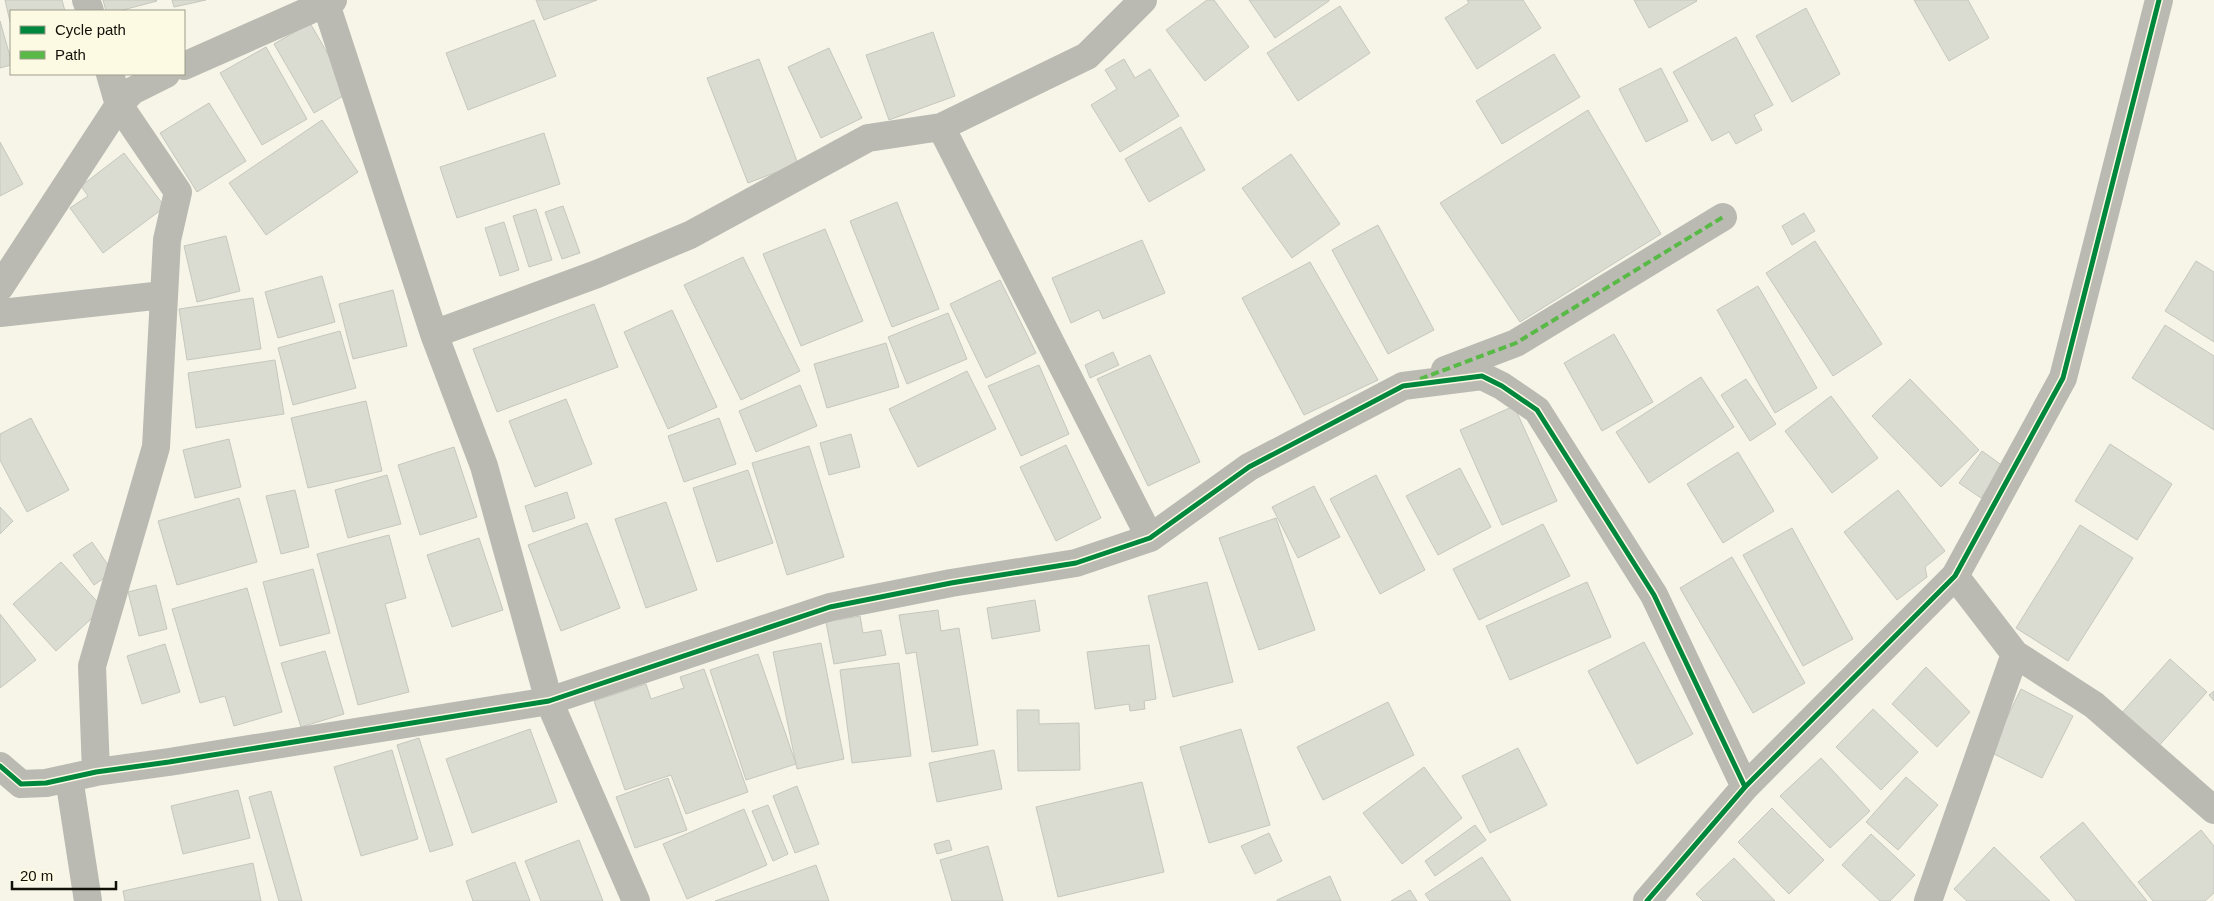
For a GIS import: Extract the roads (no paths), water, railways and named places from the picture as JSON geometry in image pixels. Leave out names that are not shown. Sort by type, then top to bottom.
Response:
[{"type":"street","points":[[434,334],[597,274],[690,235],[868,138],[941,127],[1088,56],[1143,0]]},
{"type":"street","points":[[1647,901],[1745,787],[1954,576],[2063,378],[2159,0]]},
{"type":"street","points":[[185,66],[236,41],[329,2],[434,334],[484,466],[549,701],[636,901]]},
{"type":"street","points":[[96,772],[92,666],[156,447],[163,295],[168,240],[178,192],[120,105],[110,75]]},
{"type":"street","points":[[0,287],[120,105],[132,91],[164,75]]},
{"type":"street","points":[[941,127],[1150,538]]},
{"type":"street","points":[[0,766],[21,784],[46,783],[96,772],[549,701],[830,607],[951,583],[1076,562],[1150,538],[1249,467],[1402,386],[1516,342],[1723,218]]},
{"type":"street","points":[[0,313],[163,295]]},
{"type":"street","points":[[1402,386],[1482,376],[1502,386],[1537,410],[1654,595],[1745,787]]},
{"type":"street","points":[[1954,576],[2015,654],[2094,705],[2214,810]]},
{"type":"street","points":[[1928,901],[2015,654]]},
{"type":"street","points":[[69,778],[88,901]]}]
